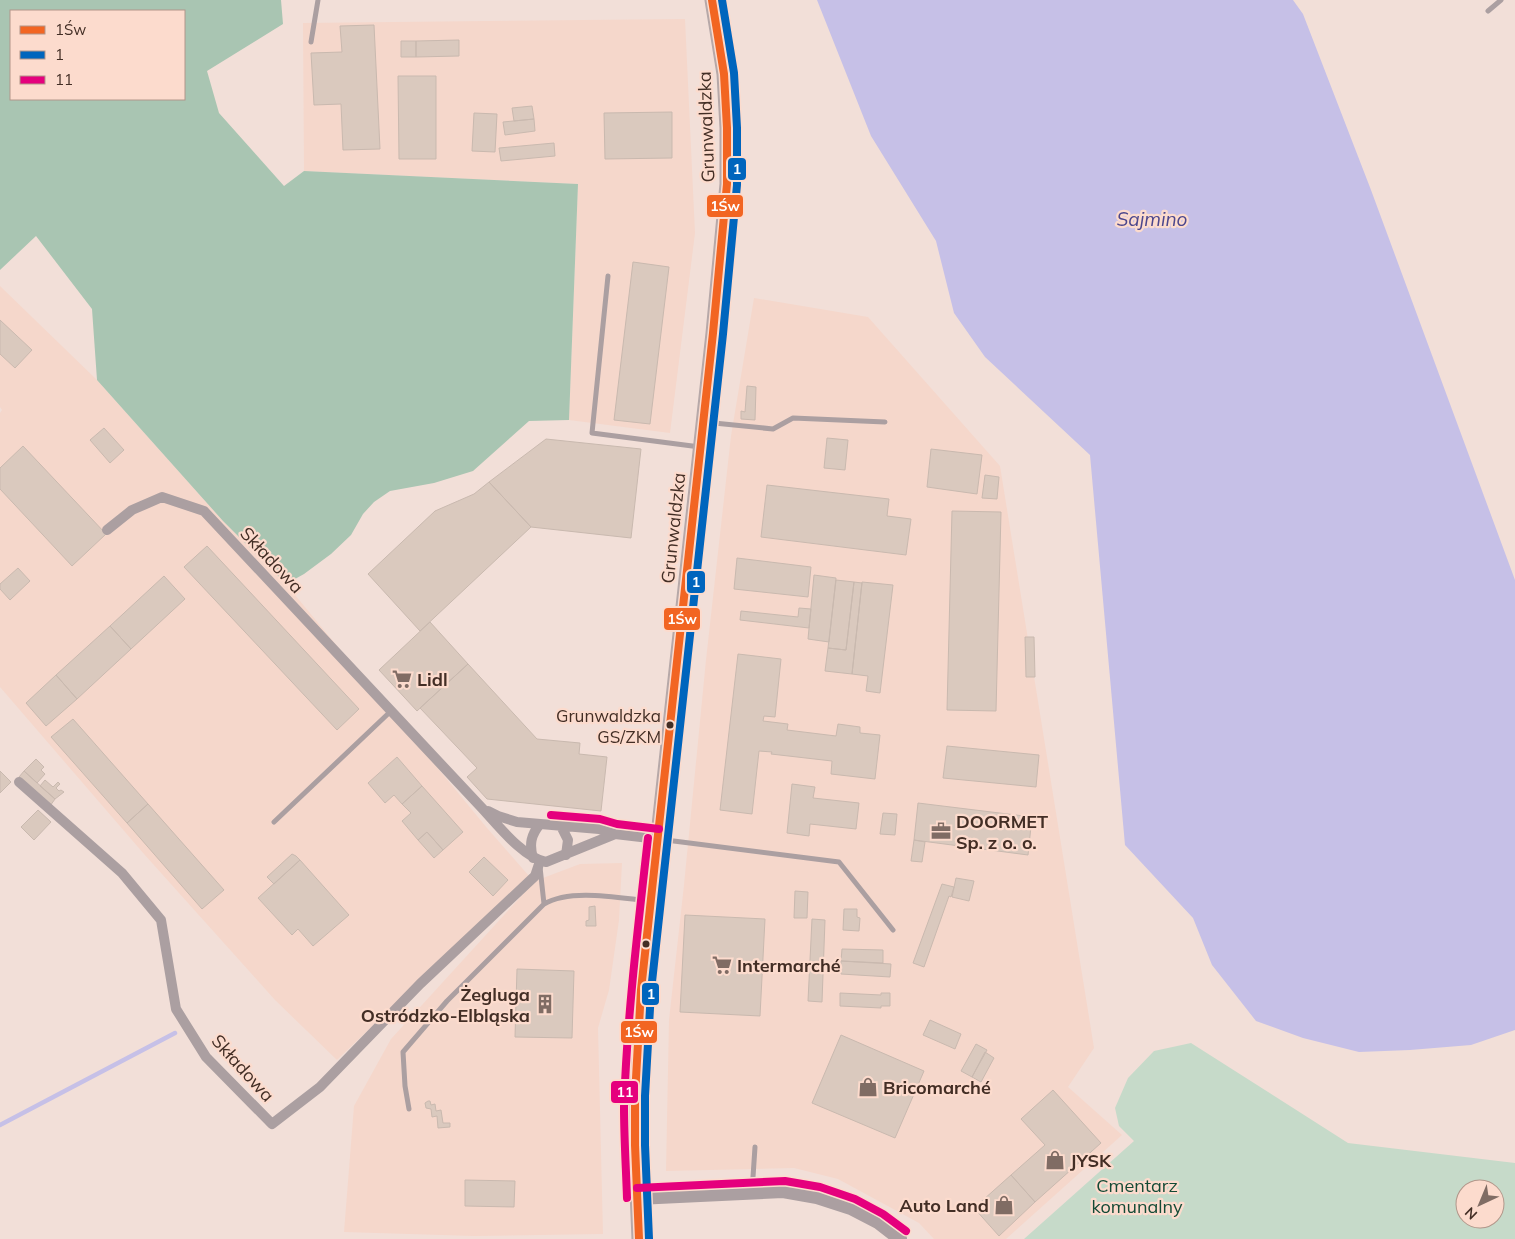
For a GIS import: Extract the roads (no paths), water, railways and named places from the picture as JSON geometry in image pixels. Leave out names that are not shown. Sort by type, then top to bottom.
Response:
[{"type":"main road","name":"Grunwaldzka","points":[[639,1239],[635,1096],[641,990],[721,256],[727,184],[727,128],[724,74],[712,0]]},
{"type":"street","name":"Składowa","points":[[106,530],[132,510],[162,497],[204,511],[522,849],[536,859],[546,862],[615,834]]},
{"type":"street","name":"Składowa","points":[[19,782],[122,873],[161,920],[176,1009],[206,1057],[272,1124],[320,1087],[420,984],[535,876],[536,859],[530,847],[531,838],[540,824]]},
{"type":"street","name":"Składowa","points":[[481,807],[498,816],[517,822],[599,829],[615,834],[658,839]]},
{"type":"street","points":[[561,826],[568,840],[566,855]]},
{"type":"street","points":[[637,1198],[783,1191],[817,1197],[851,1208],[878,1222],[900,1239]]},
{"type":"lane","points":[[311,42],[318,0]]},
{"type":"lane","points":[[1488,11],[1501,0]]},
{"type":"lane","points":[[608,276],[592,433],[700,448]]},
{"type":"lane","points":[[703,422],[773,429],[793,418],[885,422]]},
{"type":"lane","points":[[274,822],[391,711]]},
{"type":"lane","points":[[658,839],[839,862],[893,930]]},
{"type":"lane","points":[[536,859],[544,904]]},
{"type":"lane","points":[[409,1109],[405,1086],[403,1052],[447,1000],[544,904],[553,899],[578,895],[651,901]]},
{"type":"lane","points":[[752,1192],[754,1147]]},
{"type":"water","name":"Sajmino","points":[[817,0],[1293,0],[1303,14],[1371,190],[1515,580],[1515,1030],[1471,1045],[1359,1052],[1303,1038],[1256,1021],[1212,965],[1193,918],[1125,845],[1090,455],[985,357],[954,313],[936,241],[871,136]]},
{"type":"waterway","points":[[0,1125],[175,1033]]},
{"type":"place","name":"Lidl","points":[[402,679]]},
{"type":"place","name":"Grunwaldzka GS/ZKM","points":[[670,725]]},
{"type":"place","name":"DOORMET Sp. z o. o.","points":[[941,831]]},
{"type":"place","name":"Intermarché","points":[[722,965]]},
{"type":"place","name":"Żegluga Ostródzko-Elbląska","points":[[545,1004]]},
{"type":"place","name":"Bricomarché","points":[[868,1087]]},
{"type":"place","name":"JYSK","points":[[1055,1160]]},
{"type":"place","name":"Auto Land","points":[[1004,1205]]},
{"type":"park label","name":"Cmentarz komunalny","points":[[1137,1195]]}]
